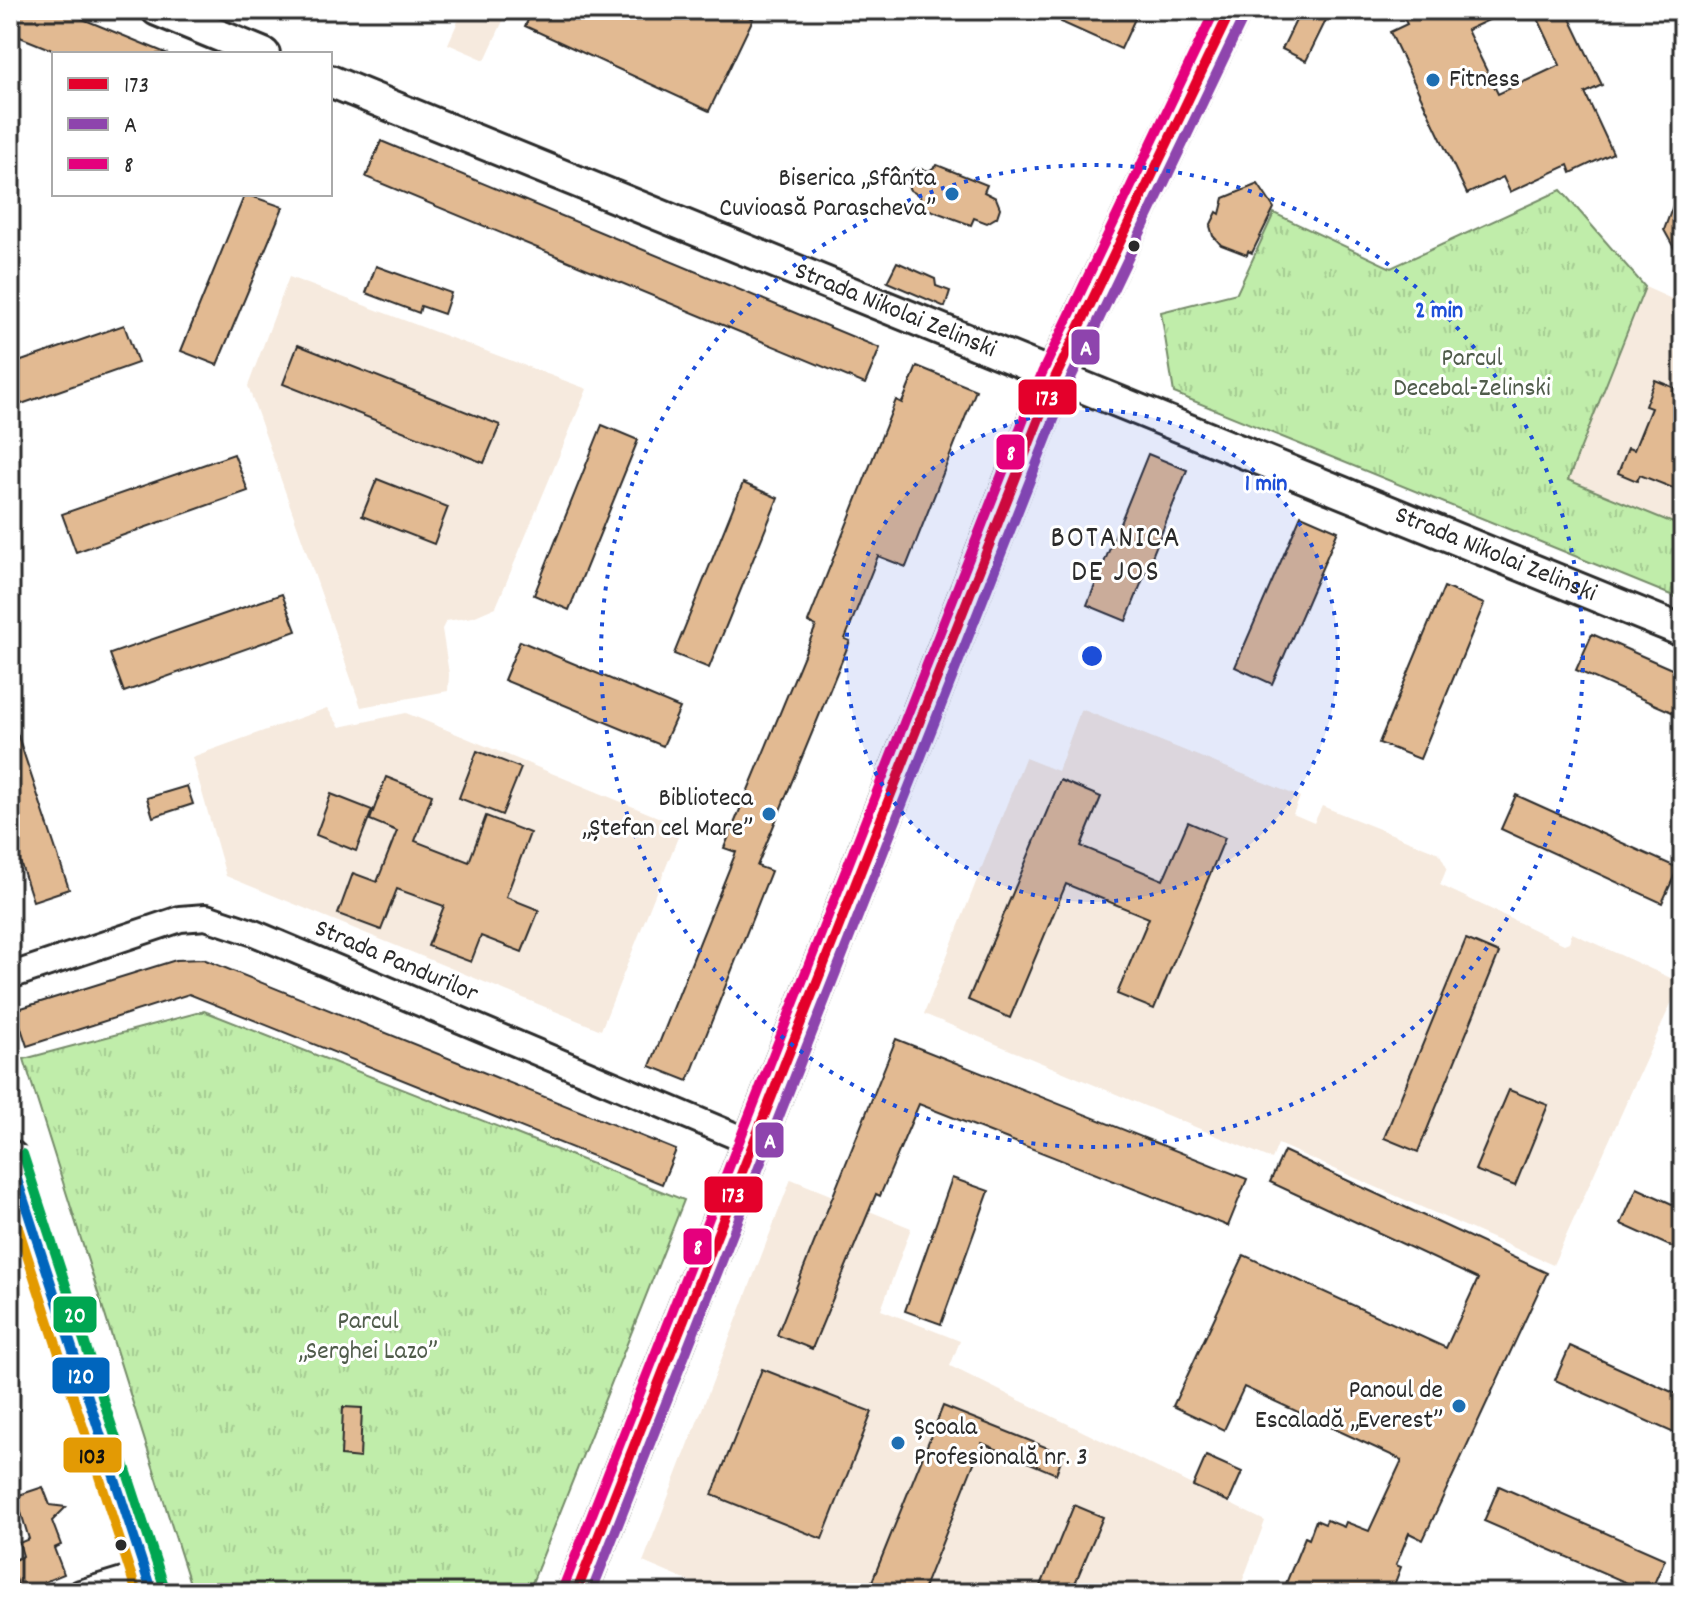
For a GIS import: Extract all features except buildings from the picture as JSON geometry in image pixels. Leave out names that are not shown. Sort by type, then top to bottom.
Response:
[{"type":"main road","points":[[576,1593],[1055,378],[1231,10]]},
{"type":"main road","points":[[10,1158],[149,1583]]},
{"type":"street","points":[[157,10],[259,52]]},
{"type":"street","name":"Strada Nikolai Zelinski","points":[[332,82],[1683,631]]},
{"type":"street","name":"Strada Pandurilor","points":[[10,976],[180,919],[193,916],[220,920],[752,1143]]},
{"type":"street","points":[[80,1593],[149,1583]]},
{"type":"shaded area","points":[[463,10],[508,10],[485,60],[448,44]]},
{"type":"shaded area","points":[[289,277],[587,389],[496,607],[473,617],[446,621],[442,629],[449,674],[448,691],[361,707],[248,386]]},
{"type":"shaded area","points":[[1645,287],[1683,304],[1683,317],[1673,344],[1675,350],[1683,355],[1683,527],[1568,480]]},
{"type":"shaded area","points":[[327,708],[340,727],[406,713],[682,827],[601,1030],[226,876],[192,757]]},
{"type":"shaded area","points":[[1081,709],[1300,797],[1293,814],[1314,823],[1322,806],[1439,853],[1447,868],[1440,885],[1564,944],[1569,942],[1572,933],[1675,980],[1674,997],[1553,1265],[1278,1144],[1272,1159],[924,1014],[1025,758],[1058,771]]},
{"type":"shaded area","name":"Școala Profesională nr. 3","points":[[791,1179],[911,1228],[881,1310],[960,1341],[950,1366],[1265,1521],[1238,1593],[716,1593],[643,1562]]},
{"type":"green space","name":"Parcul Decebal-Zelinski","points":[[1561,190],[1645,287],[1568,480],[1683,527],[1683,600],[1174,393],[1161,312],[1237,293],[1274,213],[1391,268]]},
{"type":"green space","name":"Parcul „Serghei Lazo”","points":[[204,1011],[684,1200],[528,1593],[193,1593],[24,1059]]},
{"type":"transit line","name":"8","points":[[563,1588],[1042,373],[1215,10]]},
{"type":"transit line","name":"173","points":[[576,1593],[1055,378],[1231,10]]},
{"type":"transit line","name":"A","points":[[591,1593],[1068,384],[1244,16]]},
{"type":"transit line","name":"20","points":[[23,1154],[165,1589]]},
{"type":"transit line","name":"120","points":[[10,1158],[152,1593]]},
{"type":"transit line","name":"103","points":[[10,1203],[137,1593]]},
{"type":"place","name":"Fitness","points":[[1433,80]]},
{"type":"place","name":"Biserica „Sfânta Cuvioasă Parascheva”","points":[[952,194]]},
{"type":"place","name":"Biblioteca „Ștefan cel Mare”","points":[[769,814]]},
{"type":"place","name":"Panoul de Escaladă „Everest”","points":[[1459,1406]]},
{"type":"place","name":"Școala Profesională nr. 3","points":[[898,1443]]},
{"type":"district","name":"BOTANICA DE JOS","points":[[1116,557]]}]
